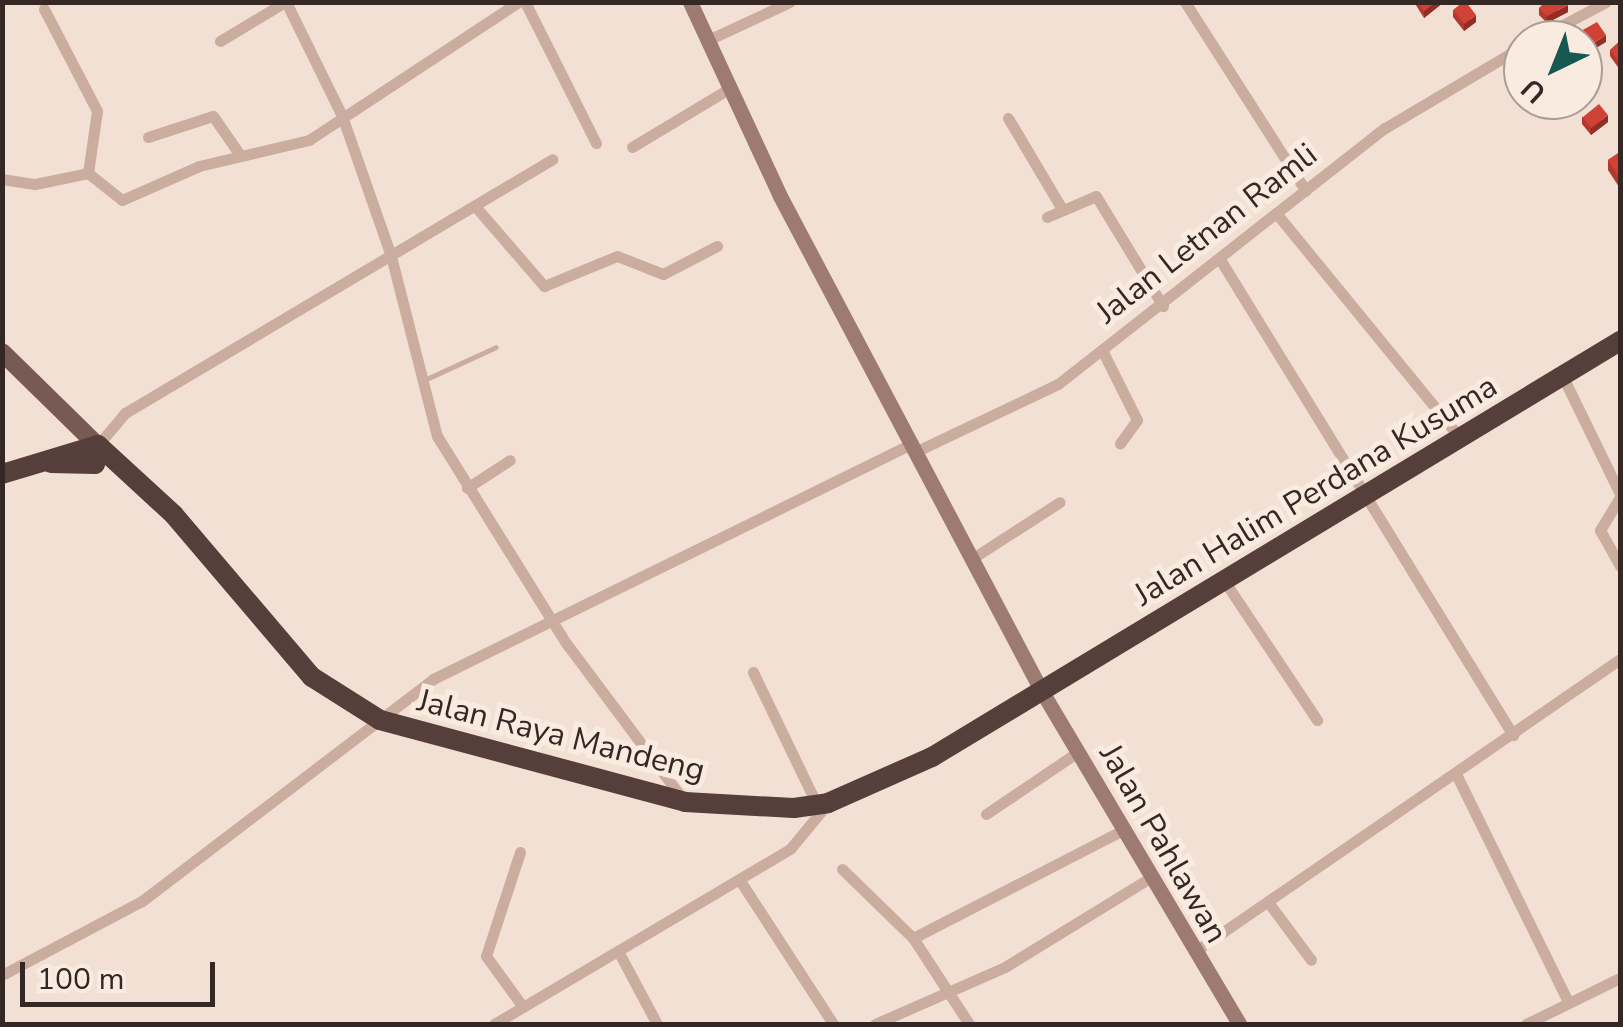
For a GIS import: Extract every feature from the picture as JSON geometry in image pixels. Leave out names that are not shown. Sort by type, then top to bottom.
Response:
[{"type":"highway","name":"Jalan Halim Perdana Kusuma","points":[[1041,690],[1620,341]]},
{"type":"highway","points":[[2,474],[91,450]]},
{"type":"highway","name":"Jalan Raya Mandeng","points":[[91,450],[136,483],[312,677],[380,720],[685,802],[822,804],[894,777],[1041,690]]},
{"type":"main road","name":"Jalan Pahlawan","points":[[690,2],[730,88],[1041,690],[1239,1024]]},
{"type":"main road","points":[[2,352],[91,450]]},
{"type":"street","points":[[220,41],[285,2],[344,124],[391,256],[419,382],[467,488],[550,617],[685,802]]},
{"type":"street","points":[[88,173],[122,200],[240,156],[344,124],[522,2],[596,143]]},
{"type":"street","points":[[708,40],[790,2]]},
{"type":"street","points":[[1185,2],[1306,192]]},
{"type":"street","points":[[1572,20],[1606,2]]},
{"type":"street","points":[[44,9],[96,111],[88,173]]},
{"type":"street","name":"Jalan Letnan Ramli","points":[[2,975],[142,901],[433,679],[550,617],[1058,384],[1221,261],[1276,213],[1397,120],[1503,58]]},
{"type":"street","points":[[632,147],[730,88]]},
{"type":"street","points":[[148,138],[212,116],[240,156]]},
{"type":"street","points":[[1008,118],[1062,209]]},
{"type":"street","points":[[91,450],[125,413],[552,159]]},
{"type":"street","points":[[2,179],[36,184],[88,173]]},
{"type":"street","points":[[1047,218],[1096,196],[1162,306]]},
{"type":"street","points":[[475,206],[544,286],[617,256],[663,274],[717,246]]},
{"type":"street","points":[[1276,213],[1461,439]]},
{"type":"street","points":[[1221,261],[1370,493],[1512,736]]},
{"type":"street","points":[[1103,352],[1137,417],[1120,443]]},
{"type":"street","points":[[1563,377],[1620,496],[1600,530],[1620,566]]},
{"type":"street","points":[[467,488],[510,460]]},
{"type":"street","points":[[973,558],[1060,502]]},
{"type":"street","points":[[1225,582],[1316,720]]},
{"type":"street","points":[[1194,952],[1458,776],[1616,663],[1620,677]]},
{"type":"street","points":[[494,1024],[509,1021],[523,1008],[790,849],[822,804],[753,672]]},
{"type":"street","points":[[986,814],[1078,752]]},
{"type":"street","points":[[1458,776],[1568,1002]]},
{"type":"street","points":[[913,938],[1124,829]]},
{"type":"street","points":[[520,852],[486,956],[523,1008]]},
{"type":"street","points":[[842,869],[913,938],[950,986],[969,1024]]},
{"type":"street","points":[[875,1024],[950,986],[1005,968],[1153,876]]},
{"type":"street","points":[[739,879],[833,1024]]},
{"type":"street","points":[[1268,902],[1311,960]]},
{"type":"street","points":[[618,951],[656,1024]]},
{"type":"street","points":[[1526,1024],[1620,978]]},
{"type":"lane","points":[[419,382],[496,346]]},
{"type":"building","points":[[1417,2],[1436,2],[1424,11]]},
{"type":"building","points":[[1463,2],[1476,15],[1464,24],[1453,10]]},
{"type":"building","points":[[1545,2],[1568,5],[1547,16],[1539,8]]},
{"type":"building","points":[[1620,41],[1620,63],[1610,50]]},
{"type":"building","points":[[1585,120],[1601,120],[1591,128]]},
{"type":"building","points":[[1620,152],[1620,176],[1619,177],[1608,160]]}]
